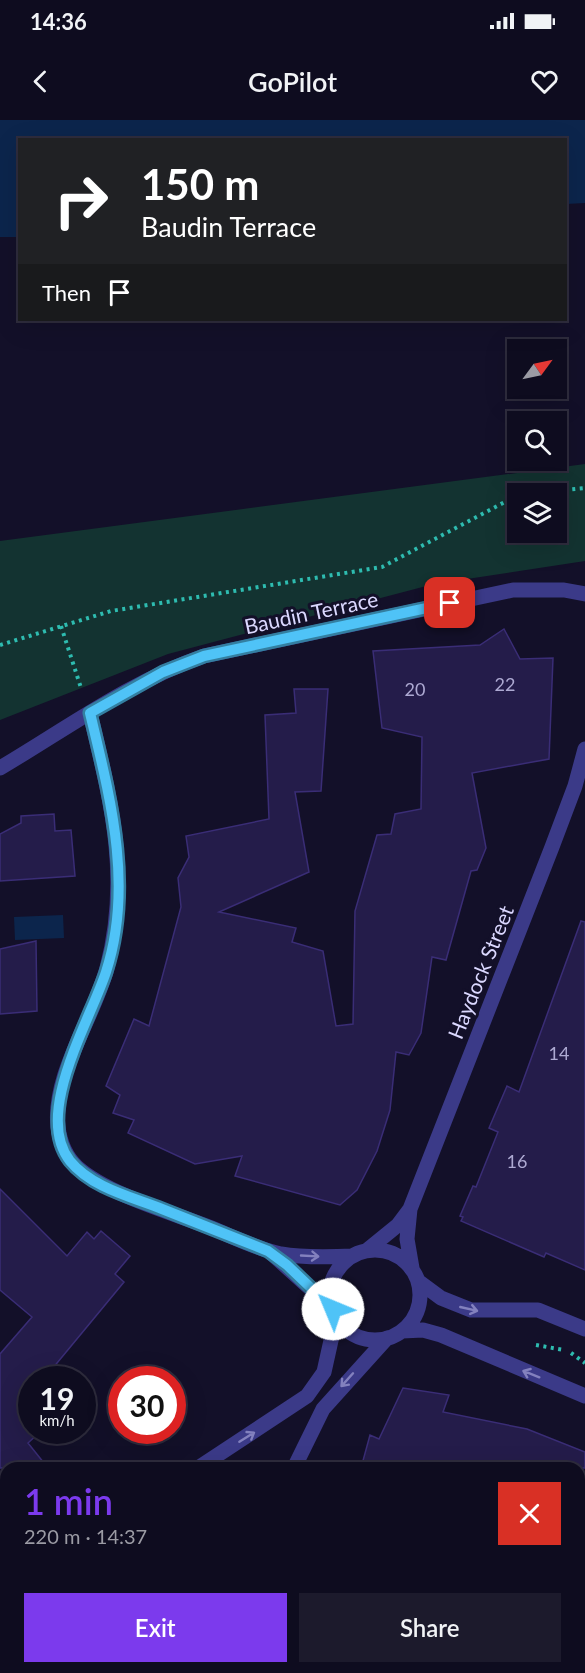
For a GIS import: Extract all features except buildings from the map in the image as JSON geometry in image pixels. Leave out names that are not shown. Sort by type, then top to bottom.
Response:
[{"type":"street","name":"Baudin Terrace","points":[[0,768],[163,672],[204,656],[513,590],[564,590],[585,594]]},
{"type":"street","points":[[90,713],[113,809],[117,843],[116,908],[113,944],[106,971],[58,1100],[61,1140],[69,1160],[102,1185],[268,1251],[303,1256],[360,1254],[376,1250],[394,1254],[409,1265],[416,1277],[455,1306],[483,1312],[538,1310],[585,1329]]},
{"type":"street","name":"Haydock Street","points":[[360,1254],[398,1225],[410,1209],[552,847],[575,786],[585,749]]},
{"type":"street","name":"Haydock Street","points":[[410,1209],[408,1250],[416,1277]]},
{"type":"street","points":[[268,1251],[287,1265],[358,1336],[376,1340],[423,1330],[441,1335],[585,1396]]},
{"type":"street","points":[[207,1462],[307,1396],[324,1372],[334,1313],[332,1281],[342,1265],[360,1254]]},
{"type":"street","points":[[297,1462],[323,1409],[418,1309],[416,1277]]},
{"type":"path","points":[[567,490],[585,488]]},
{"type":"path","points":[[0,645],[111,611],[382,567],[507,500]]},
{"type":"path","points":[[61,626],[90,713]]},
{"type":"path","points":[[531,1345],[565,1350],[585,1363]]},
{"type":"green space","points":[[585,464],[585,561],[434,584],[168,654],[0,720],[0,541],[532,471],[567,471],[567,466]]},
{"type":"water","points":[[0,120],[585,120],[585,203],[567,204],[567,138],[18,138],[18,237],[0,237]]},
{"type":"water","points":[[63,915],[64,938],[15,940],[14,917]]},
{"type":"route","points":[[333,1309],[287,1265],[268,1251],[102,1185],[77,1168],[69,1160],[64,1150],[58,1128],[58,1100],[106,971],[113,944],[116,908],[118,871],[113,809],[90,713],[163,672],[204,656],[450,603]]}]
